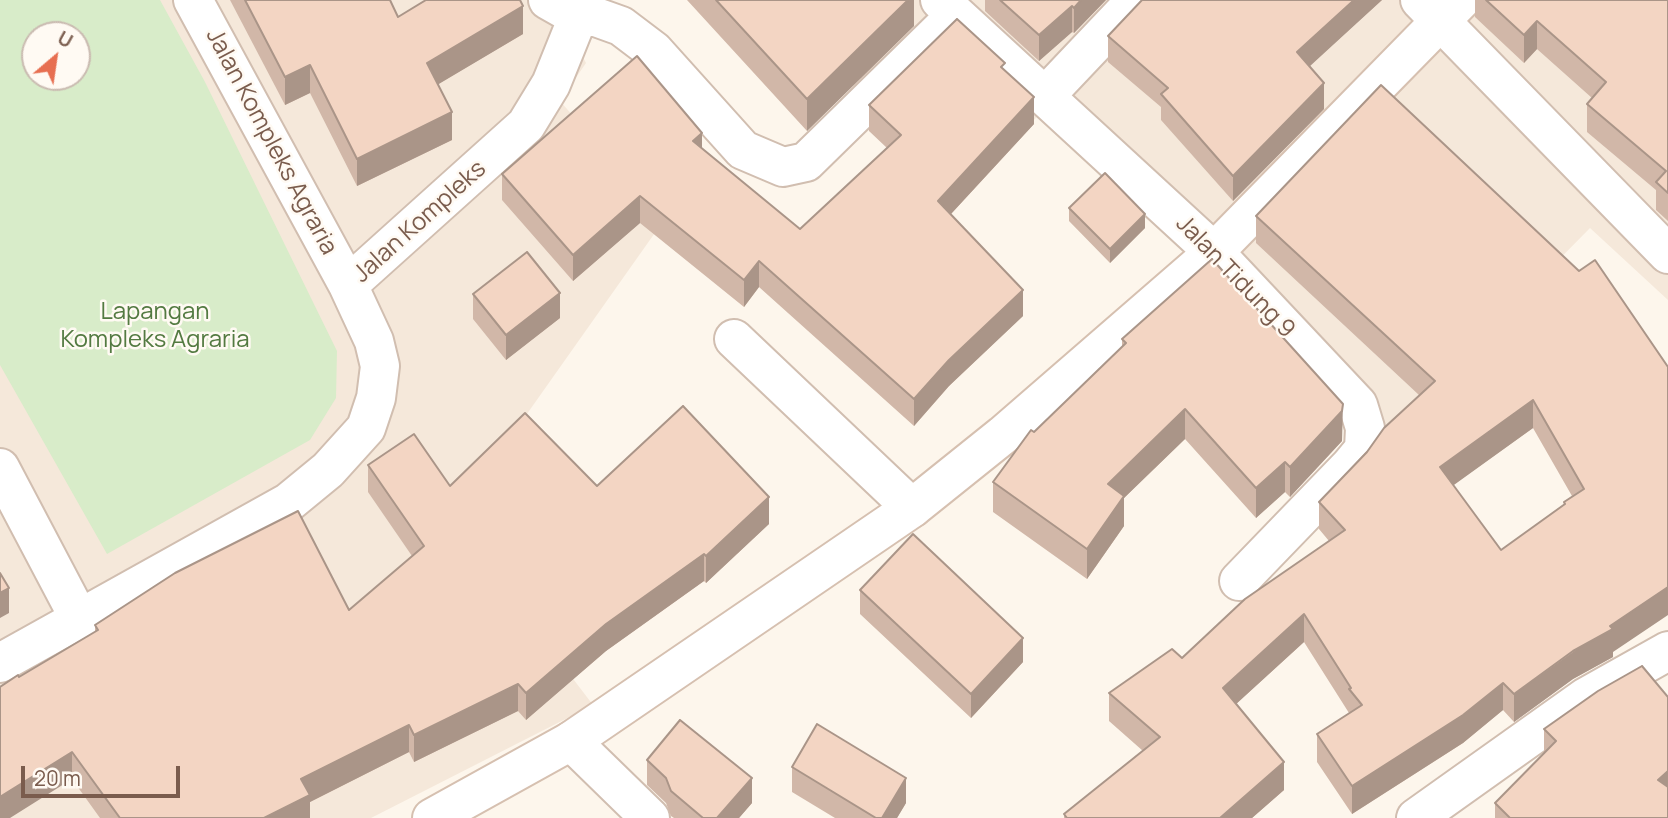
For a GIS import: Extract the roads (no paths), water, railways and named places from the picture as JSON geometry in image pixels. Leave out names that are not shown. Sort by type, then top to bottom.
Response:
[{"type":"street","name":"Jalan Kompleks Agraria","points":[[193,0],[348,285]]},
{"type":"street","points":[[1046,95],[1136,0]]},
{"type":"street","points":[[563,8],[621,26],[654,51],[743,150],[783,167],[806,162],[948,7]]},
{"type":"street","name":"Jalan Tidung 9","points":[[948,7],[1214,252],[1358,405],[1366,428],[1364,449],[1239,581]]},
{"type":"street","points":[[432,818],[571,741],[912,508],[1003,435],[1214,252],[1441,7],[1668,254]]},
{"type":"street","name":"Jalan Kompleks","points":[[0,663],[289,502],[328,470],[366,428],[376,398],[380,366],[374,341],[348,285],[526,125],[551,83],[563,8]]},
{"type":"street","points":[[734,339],[912,508]]},
{"type":"street","points":[[0,468],[79,618]]},
{"type":"street","points":[[1416,818],[1586,697],[1668,651]]},
{"type":"street","points":[[571,741],[650,818]]},
{"type":"park label","name":"Lapangan Kompleks Agraria","points":[[155,326]]}]
